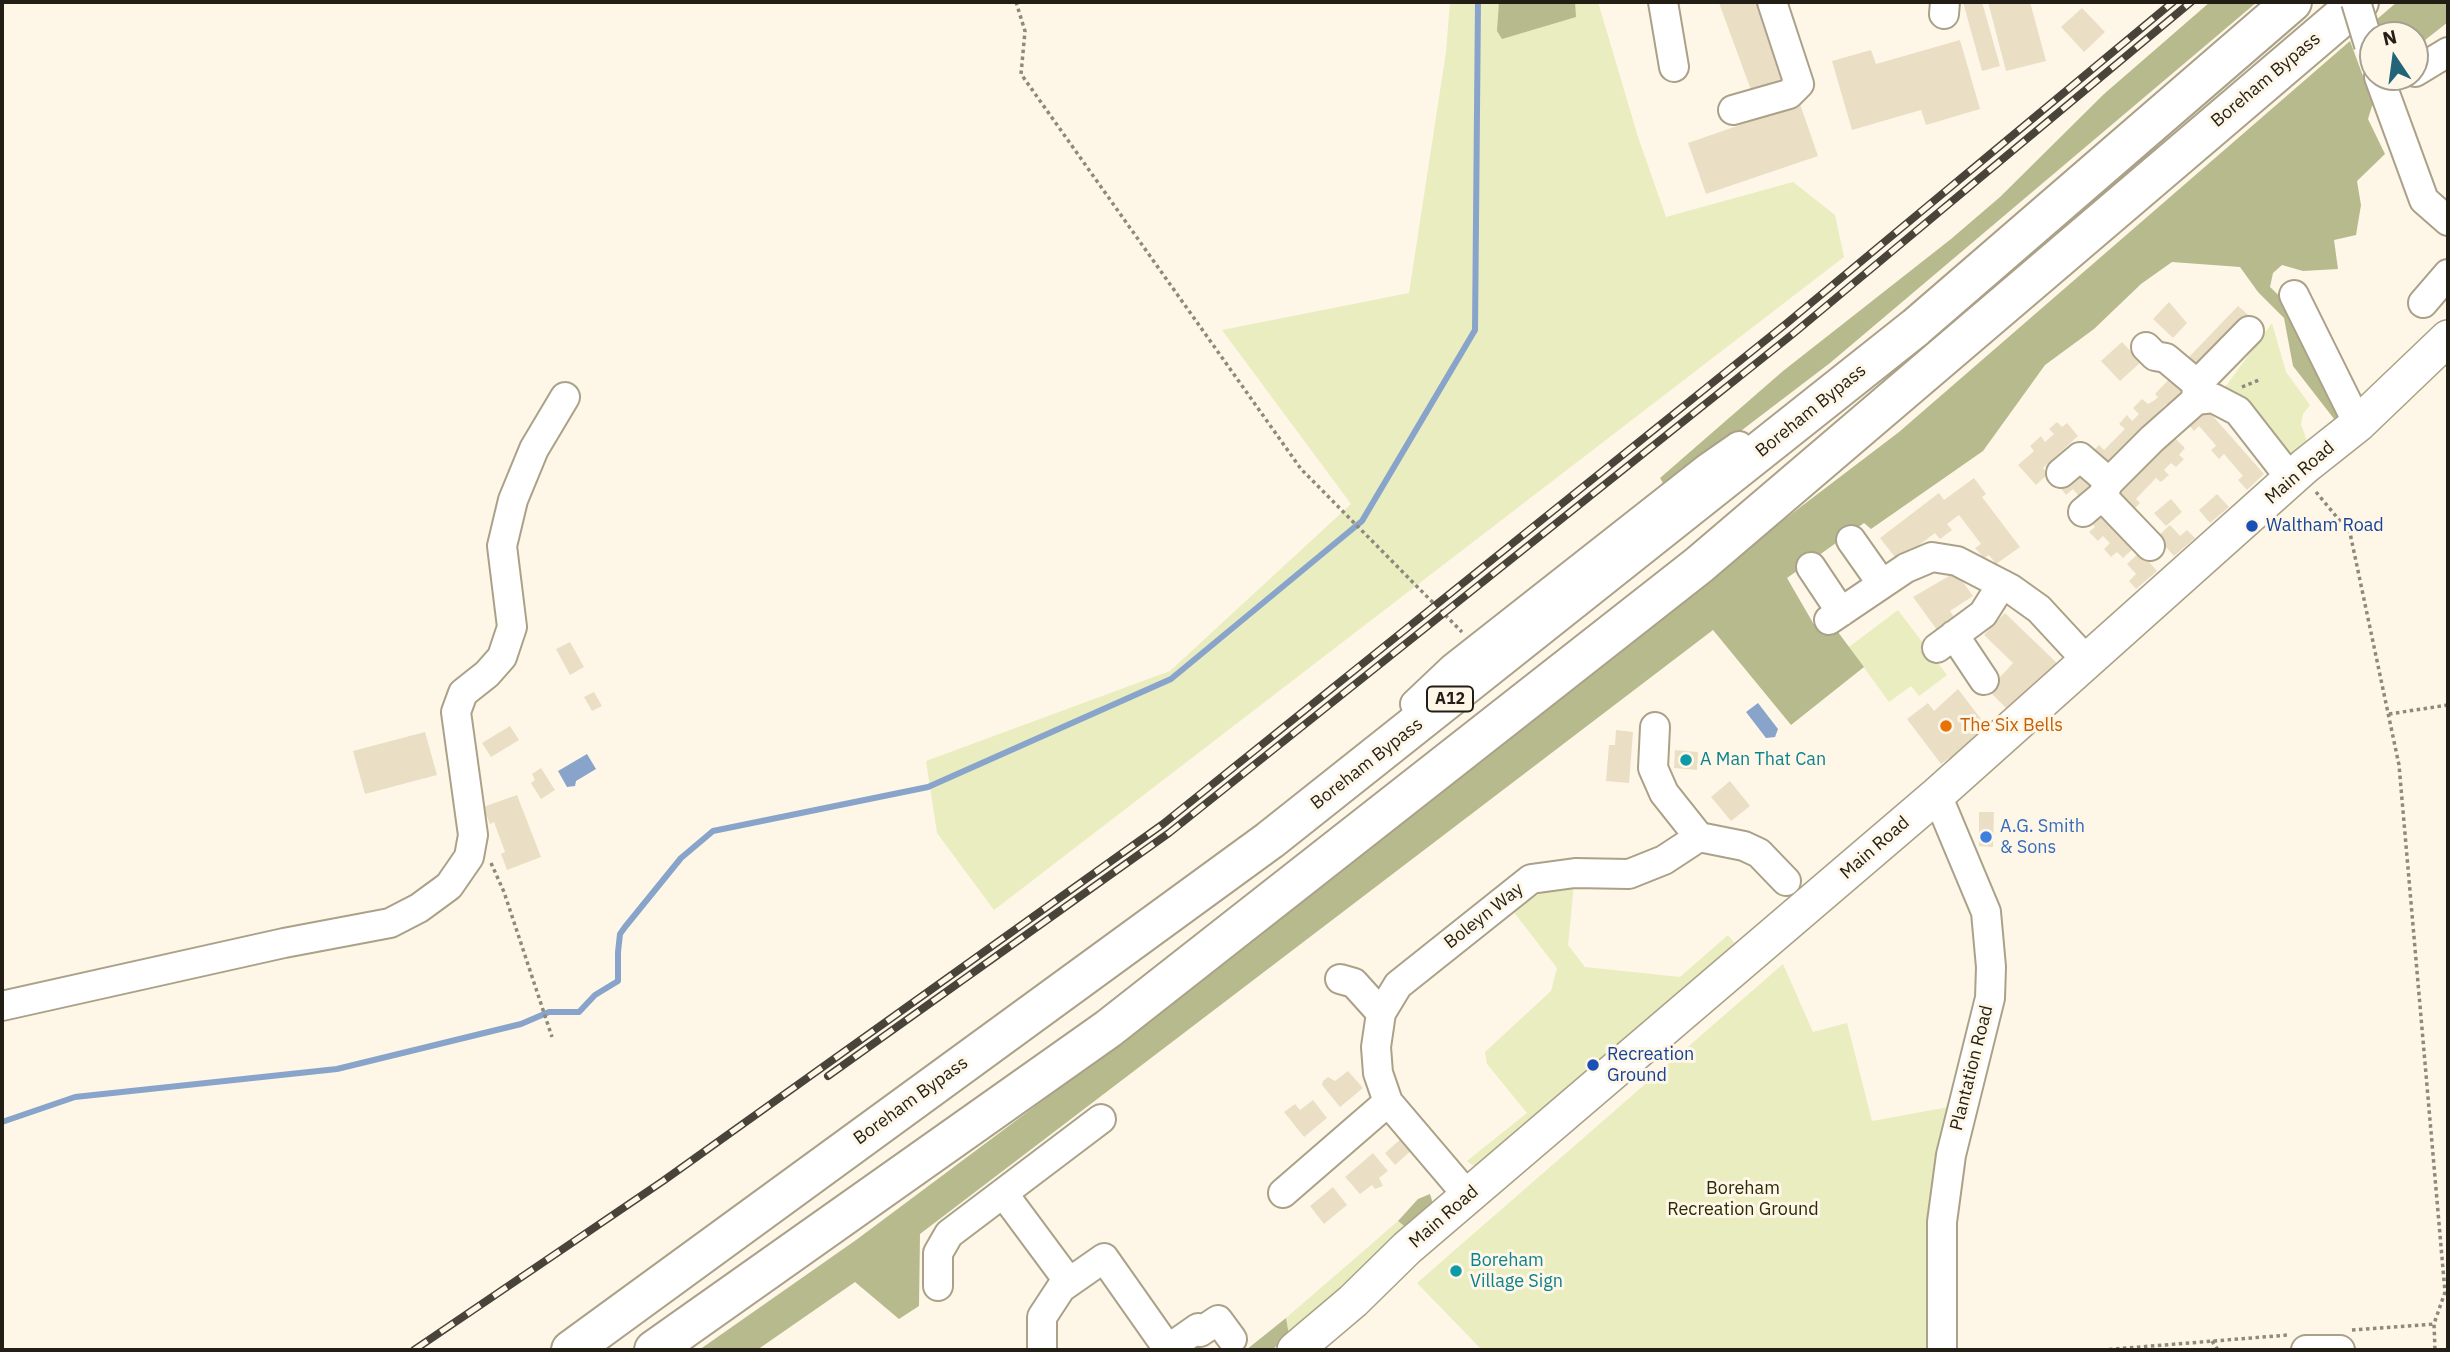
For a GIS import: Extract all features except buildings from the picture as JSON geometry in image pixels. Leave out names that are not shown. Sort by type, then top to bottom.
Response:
[{"type":"highway","name":"Boreham Bypass","points":[[571,1350],[1270,840],[1916,327],[2292,2]]},
{"type":"highway","name":"Boreham Bypass","points":[[654,1350],[1108,1029],[1689,574],[2357,2]]},
{"type":"main road","name":"Main Road","points":[[1295,1350],[1468,1196],[1937,795],[2298,472],[2358,424],[2448,338]]},
{"type":"street","points":[[1663,2],[1674,67]]},
{"type":"street","points":[[1733,110],[1789,94],[1799,84],[1772,2]]},
{"type":"street","points":[[2357,2],[2362,21]]},
{"type":"street","points":[[2429,64],[2448,52]]},
{"type":"street","points":[[2393,91],[2424,200],[2448,221]]},
{"type":"street","points":[[2423,303],[2448,274]]},
{"type":"street","points":[[2294,295],[2358,424]]},
{"type":"street","points":[[1270,840],[1453,668],[1706,469],[1916,327]]},
{"type":"street","points":[[2098,497],[2249,331]]},
{"type":"street","points":[[2146,347],[2155,356],[2166,358],[2196,392],[2238,411],[2298,472]]},
{"type":"street","points":[[7,1002],[73,993],[284,943],[390,923],[419,908],[449,886],[469,857],[473,835],[456,712],[463,693],[487,674],[502,657],[512,627],[502,546],[513,500],[534,449],[565,397]]},
{"type":"street","points":[[2061,473],[2080,457],[2098,497],[2150,546]]},
{"type":"street","points":[[1851,540],[1882,584]]},
{"type":"street","points":[[1811,567],[1835,616],[1906,568],[1932,557],[1957,561],[2002,584],[2039,609],[2088,662]]},
{"type":"street","points":[[1984,680],[1945,642],[1983,614],[2002,584]]},
{"type":"street","points":[[1655,727],[1653,768],[1664,793],[1699,837],[1728,842],[1759,853],[1786,881]]},
{"type":"street","name":"Plantation Road","points":[[1937,795],[1986,912],[1991,967],[1990,998],[1951,1155],[1942,1222],[1942,1350]]},
{"type":"street","name":"Boleyn Way","points":[[1468,1196],[1388,1102],[1378,1073],[1376,1046],[1381,1013],[1398,985],[1531,879],[1575,873],[1629,874],[1664,860],[1699,837]]},
{"type":"street","points":[[1340,978],[1354,983],[1381,1013]]},
{"type":"street","points":[[1283,1193],[1388,1102]]},
{"type":"street","points":[[938,1286],[938,1253],[949,1234],[1101,1118]]},
{"type":"street","points":[[1003,1193],[1069,1282]]},
{"type":"street","points":[[1042,1350],[1042,1317],[1061,1288],[1104,1258],[1168,1349],[1198,1328],[1200,1332],[1218,1320],[1232,1339]]},
{"type":"street","points":[[2300,1343],[2345,1340]]},
{"type":"path","points":[[1016,2],[1025,31],[1021,74],[1293,458],[1479,649]]},
{"type":"path","points":[[2298,472],[2350,533],[2399,765],[2445,1292],[2434,1324],[2435,1350]]},
{"type":"path","points":[[2389,714],[2448,705]]},
{"type":"path","points":[[473,835],[488,858],[504,892],[552,1037]]},
{"type":"path","points":[[2345,1340],[2434,1324]]},
{"type":"path","points":[[2212,1341],[2218,1350]]},
{"type":"path","points":[[2102,1350],[2212,1341],[2300,1343]]},
{"type":"green space","points":[[1450,2],[1598,2],[1638,137],[1666,217],[1793,182],[1835,215],[1844,257],[994,910],[937,833],[926,761],[1170,671],[1351,504],[1222,330],[1409,293],[1446,52]]},
{"type":"green space","points":[[1499,2],[1575,2],[1576,17],[1502,39],[1497,31]]},
{"type":"green space","points":[[2210,2],[2257,2],[1830,363],[1666,488],[1660,478],[1783,371],[1951,239],[2000,197],[2104,94]]},
{"type":"green space","points":[[2397,2],[2448,2],[2448,22],[2429,37],[2429,21],[2376,20]]},
{"type":"green space","points":[[2350,41],[2359,65],[2359,91],[2369,91],[2373,103],[2368,119],[2385,154],[2357,181],[2361,205],[2356,235],[2334,240],[2338,269],[2303,271],[2282,265],[2273,273],[2270,287],[2295,311],[2347,416],[2338,424],[2293,366],[2284,318],[2258,292],[2240,267],[2172,262],[2141,284],[2094,329],[2045,365],[1983,451],[1871,529],[1864,523],[1787,578],[1816,628],[1829,620],[1864,667],[1791,725],[1713,630],[920,1234],[919,1306],[899,1319],[855,1282],[757,1350],[699,1350],[856,1240],[1089,1066],[1337,875],[1635,633],[1899,432]]},
{"type":"green space","points":[[2272,323],[2286,372],[2310,405],[2303,414],[2301,424],[2308,444],[2292,455],[2286,455],[2223,390]]},
{"type":"green space","points":[[1898,610],[1947,675],[1919,696],[1911,686],[1889,702],[1849,647]]},
{"type":"green space","points":[[1574,884],[1568,945],[1585,967],[1680,977],[1728,935],[1738,947],[1637,1041],[1600,1060],[1475,1167],[1467,1161],[1527,1113],[1487,1064],[1485,1052],[1551,991],[1557,968],[1513,911],[1546,889]]},
{"type":"green space","name":"Boreham Recreation Ground","points":[[1783,964],[1813,1032],[1847,1023],[1872,1121],[1949,1107],[1931,1350],[1482,1350],[1417,1283]]},
{"type":"green space","points":[[1430,1194],[1434,1207],[1408,1229],[1398,1221],[1418,1199]]},
{"type":"green space","points":[[1398,1221],[1408,1229],[1289,1335],[1286,1318]]},
{"type":"green space","points":[[1286,1318],[1289,1335],[1272,1350],[1246,1350]]},
{"type":"water","points":[[1758,703],[1778,729],[1775,737],[1766,738],[1746,712]]},
{"type":"water","points":[[587,754],[596,769],[576,781],[575,786],[567,787],[558,771]]},
{"type":"waterway","points":[[2,1122],[75,1097],[337,1069],[521,1024],[549,1012],[579,1012],[595,995],[618,981],[620,934],[625,927],[681,858],[713,831],[928,787],[1171,679],[1362,521],[1475,330],[1478,2]]},
{"type":"railway","points":[[414,1350],[663,1181],[1163,824],[1787,323],[2173,2]]},
{"type":"railway","points":[[828,1076],[1169,833],[1794,333],[2191,2]]},
{"type":"place","name":"Waltham Road","points":[[2252,526]]},
{"type":"place","name":"The Six Bells","points":[[1946,726]]},
{"type":"place","name":"A Man That Can","points":[[1686,760]]},
{"type":"place","name":"A.G. Smith & Sons","points":[[1986,837]]},
{"type":"place","name":"Recreation Ground","points":[[1593,1065]]},
{"type":"place","name":"Boreham Village Sign","points":[[1456,1271]]}]
